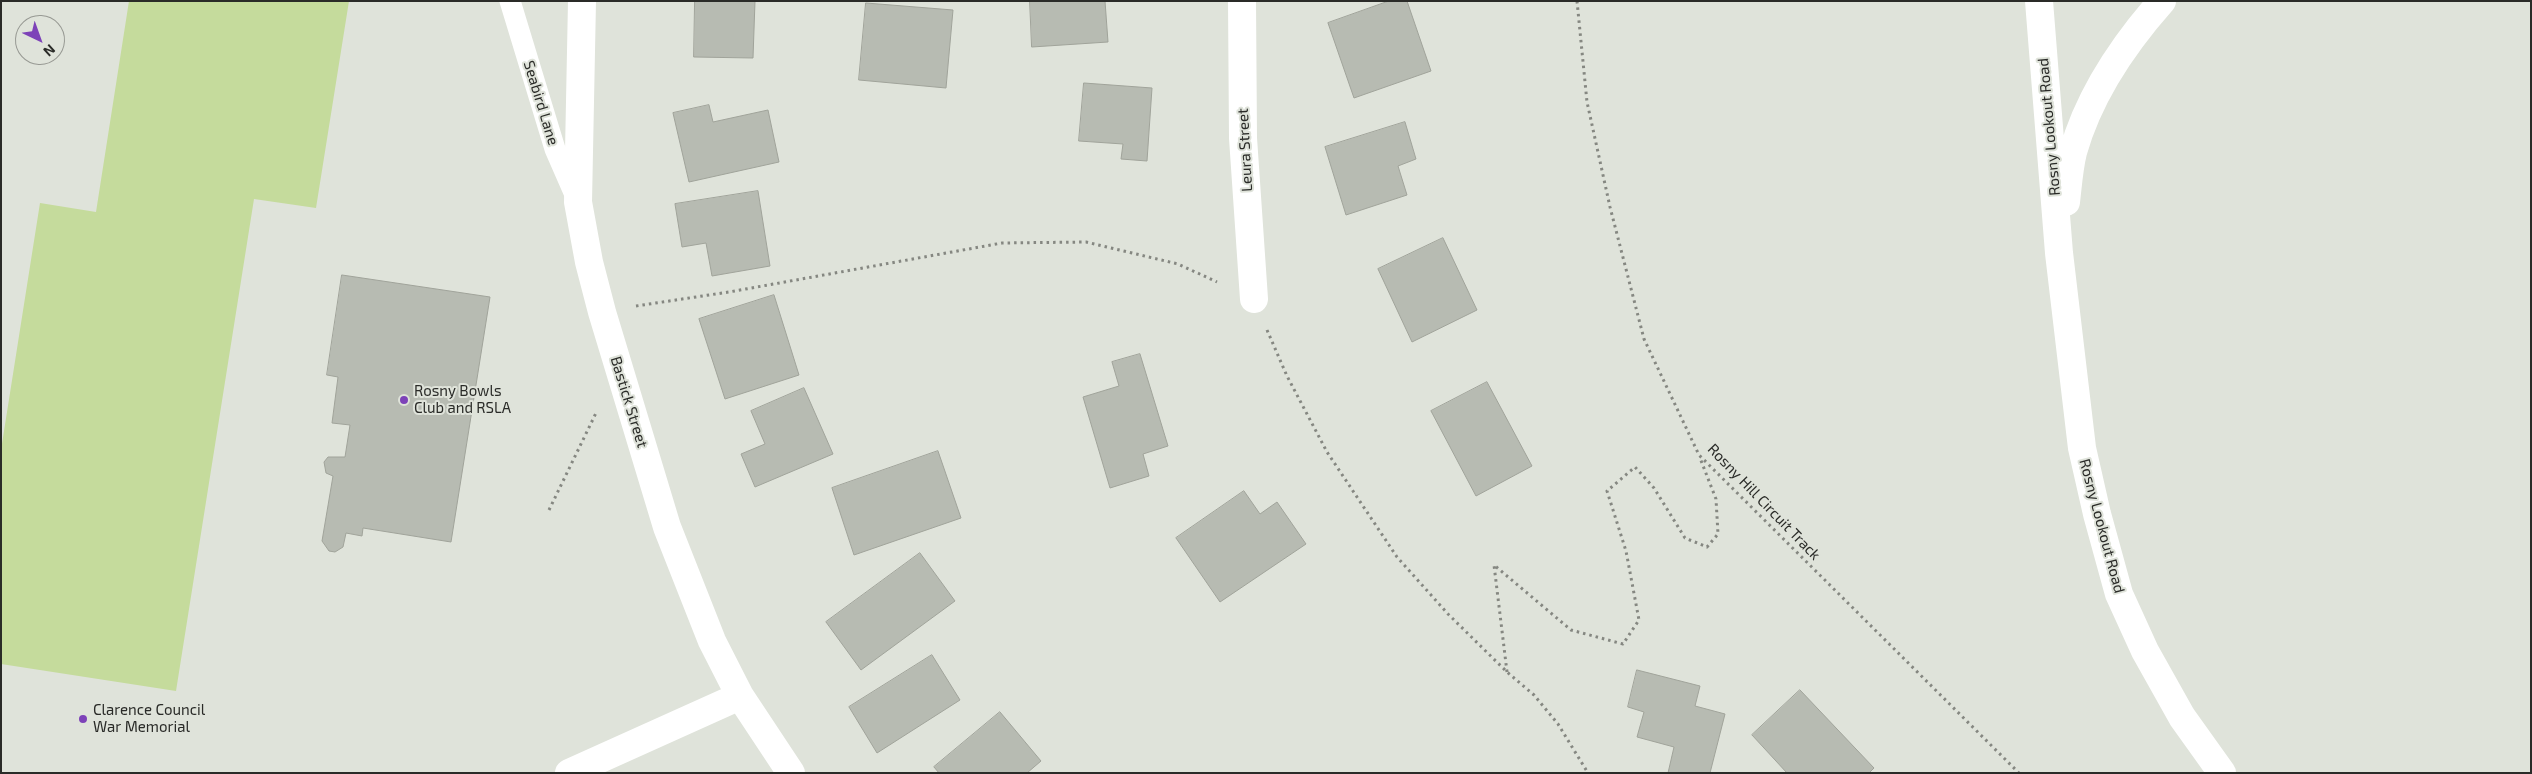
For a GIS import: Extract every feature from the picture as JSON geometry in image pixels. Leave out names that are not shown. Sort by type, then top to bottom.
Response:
[{"type":"street","name":"Bastick Street","points":[[582,1],[578,202],[588,262],[667,527],[712,641],[740,696],[791,773]]},
{"type":"street","name":"Leura Street","points":[[1242,1],[1242,138],[1254,299]]},
{"type":"street","name":"Rosny Lookout Road","points":[[2038,1],[2059,253],[2082,448],[2119,594],[2146,651],[2182,717],[2222,773]]},
{"type":"street","name":"Rosny Lookout Road","points":[[2059,253],[2072,153],[2092,99],[2138,28],[2162,1]]},
{"type":"street","points":[[569,773],[740,696]]},
{"type":"lane","name":"Seabird Lane","points":[[510,1],[555,149],[578,202]]},
{"type":"path","name":"Rosny Hill Circuit Track","points":[[1577,1],[1587,102],[1610,207],[1644,339],[1699,455],[2019,773]]},
{"type":"path","points":[[602,312],[729,292],[1002,243],[1086,242],[1178,264],[1254,299],[1287,376],[1328,452],[1397,557],[1448,614],[1507,672],[1534,695],[1558,724],[1588,773]]},
{"type":"path","points":[[549,510],[602,400],[624,386]]},
{"type":"path","points":[[1507,672],[1494,565],[1570,630],[1623,644],[1639,620],[1626,551],[1607,491],[1635,467],[1654,488],[1685,538],[1707,547],[1718,534],[1716,499],[1699,455]]},
{"type":"green space","points":[[129,1],[349,1],[316,208],[254,199],[176,691],[1,664],[1,450],[40,203],[96,212]]},
{"type":"building","points":[[695,1],[755,1],[753,58],[694,57]]},
{"type":"building","points":[[1030,1],[1105,1],[1108,42],[1032,47]]},
{"type":"building","points":[[1389,1],[1407,1],[1431,71],[1354,98],[1328,23]]},
{"type":"building","points":[[866,3],[953,10],[946,88],[859,80]]},
{"type":"building","points":[[1084,83],[1152,88],[1147,161],[1121,159],[1123,144],[1079,141]]},
{"type":"building","points":[[709,105],[713,122],[768,110],[779,162],[689,182],[673,113]]},
{"type":"building","points":[[1405,122],[1416,159],[1398,166],[1407,195],[1346,215],[1325,147]]},
{"type":"building","points":[[758,191],[770,266],[712,276],[706,243],[682,247],[675,204]]},
{"type":"building","points":[[1443,238],[1477,310],[1412,342],[1378,269]]},
{"type":"building","name":"Rosny Bowls Club and RSLA","points":[[342,275],[490,297],[451,542],[363,528],[362,536],[346,533],[343,547],[335,552],[329,551],[322,541],[333,476],[326,473],[324,462],[328,457],[345,457],[350,425],[332,423],[338,377],[327,375]]},
{"type":"building","points":[[774,295],[799,375],[725,399],[699,319]]},
{"type":"building","points":[[1140,354],[1168,446],[1143,454],[1149,476],[1110,488],[1083,397],[1119,386],[1112,362]]},
{"type":"building","points":[[1487,382],[1532,466],[1476,496],[1431,411]]},
{"type":"building","points":[[804,388],[833,454],[755,487],[741,454],[765,444],[751,411]]},
{"type":"building","points":[[938,451],[961,518],[854,555],[832,488]]},
{"type":"building","points":[[1244,491],[1260,514],[1277,502],[1306,544],[1220,602],[1176,538]]},
{"type":"building","points":[[920,553],[955,601],[861,670],[826,622]]},
{"type":"building","points":[[932,655],[960,700],[877,753],[849,707]]},
{"type":"building","points":[[1637,670],[1700,686],[1695,706],[1725,714],[1710,773],[1668,773],[1674,747],[1637,737],[1644,712],[1628,707]]},
{"type":"building","points":[[1800,690],[1874,768],[1869,773],[1787,773],[1752,735]]},
{"type":"building","points":[[1000,712],[1041,761],[1027,773],[939,773],[934,767]]},
{"type":"place","name":"Rosny Bowls Club and RSLA","points":[[404,400]]},
{"type":"place","name":"Clarence Council War Memorial","points":[[83,719]]}]
